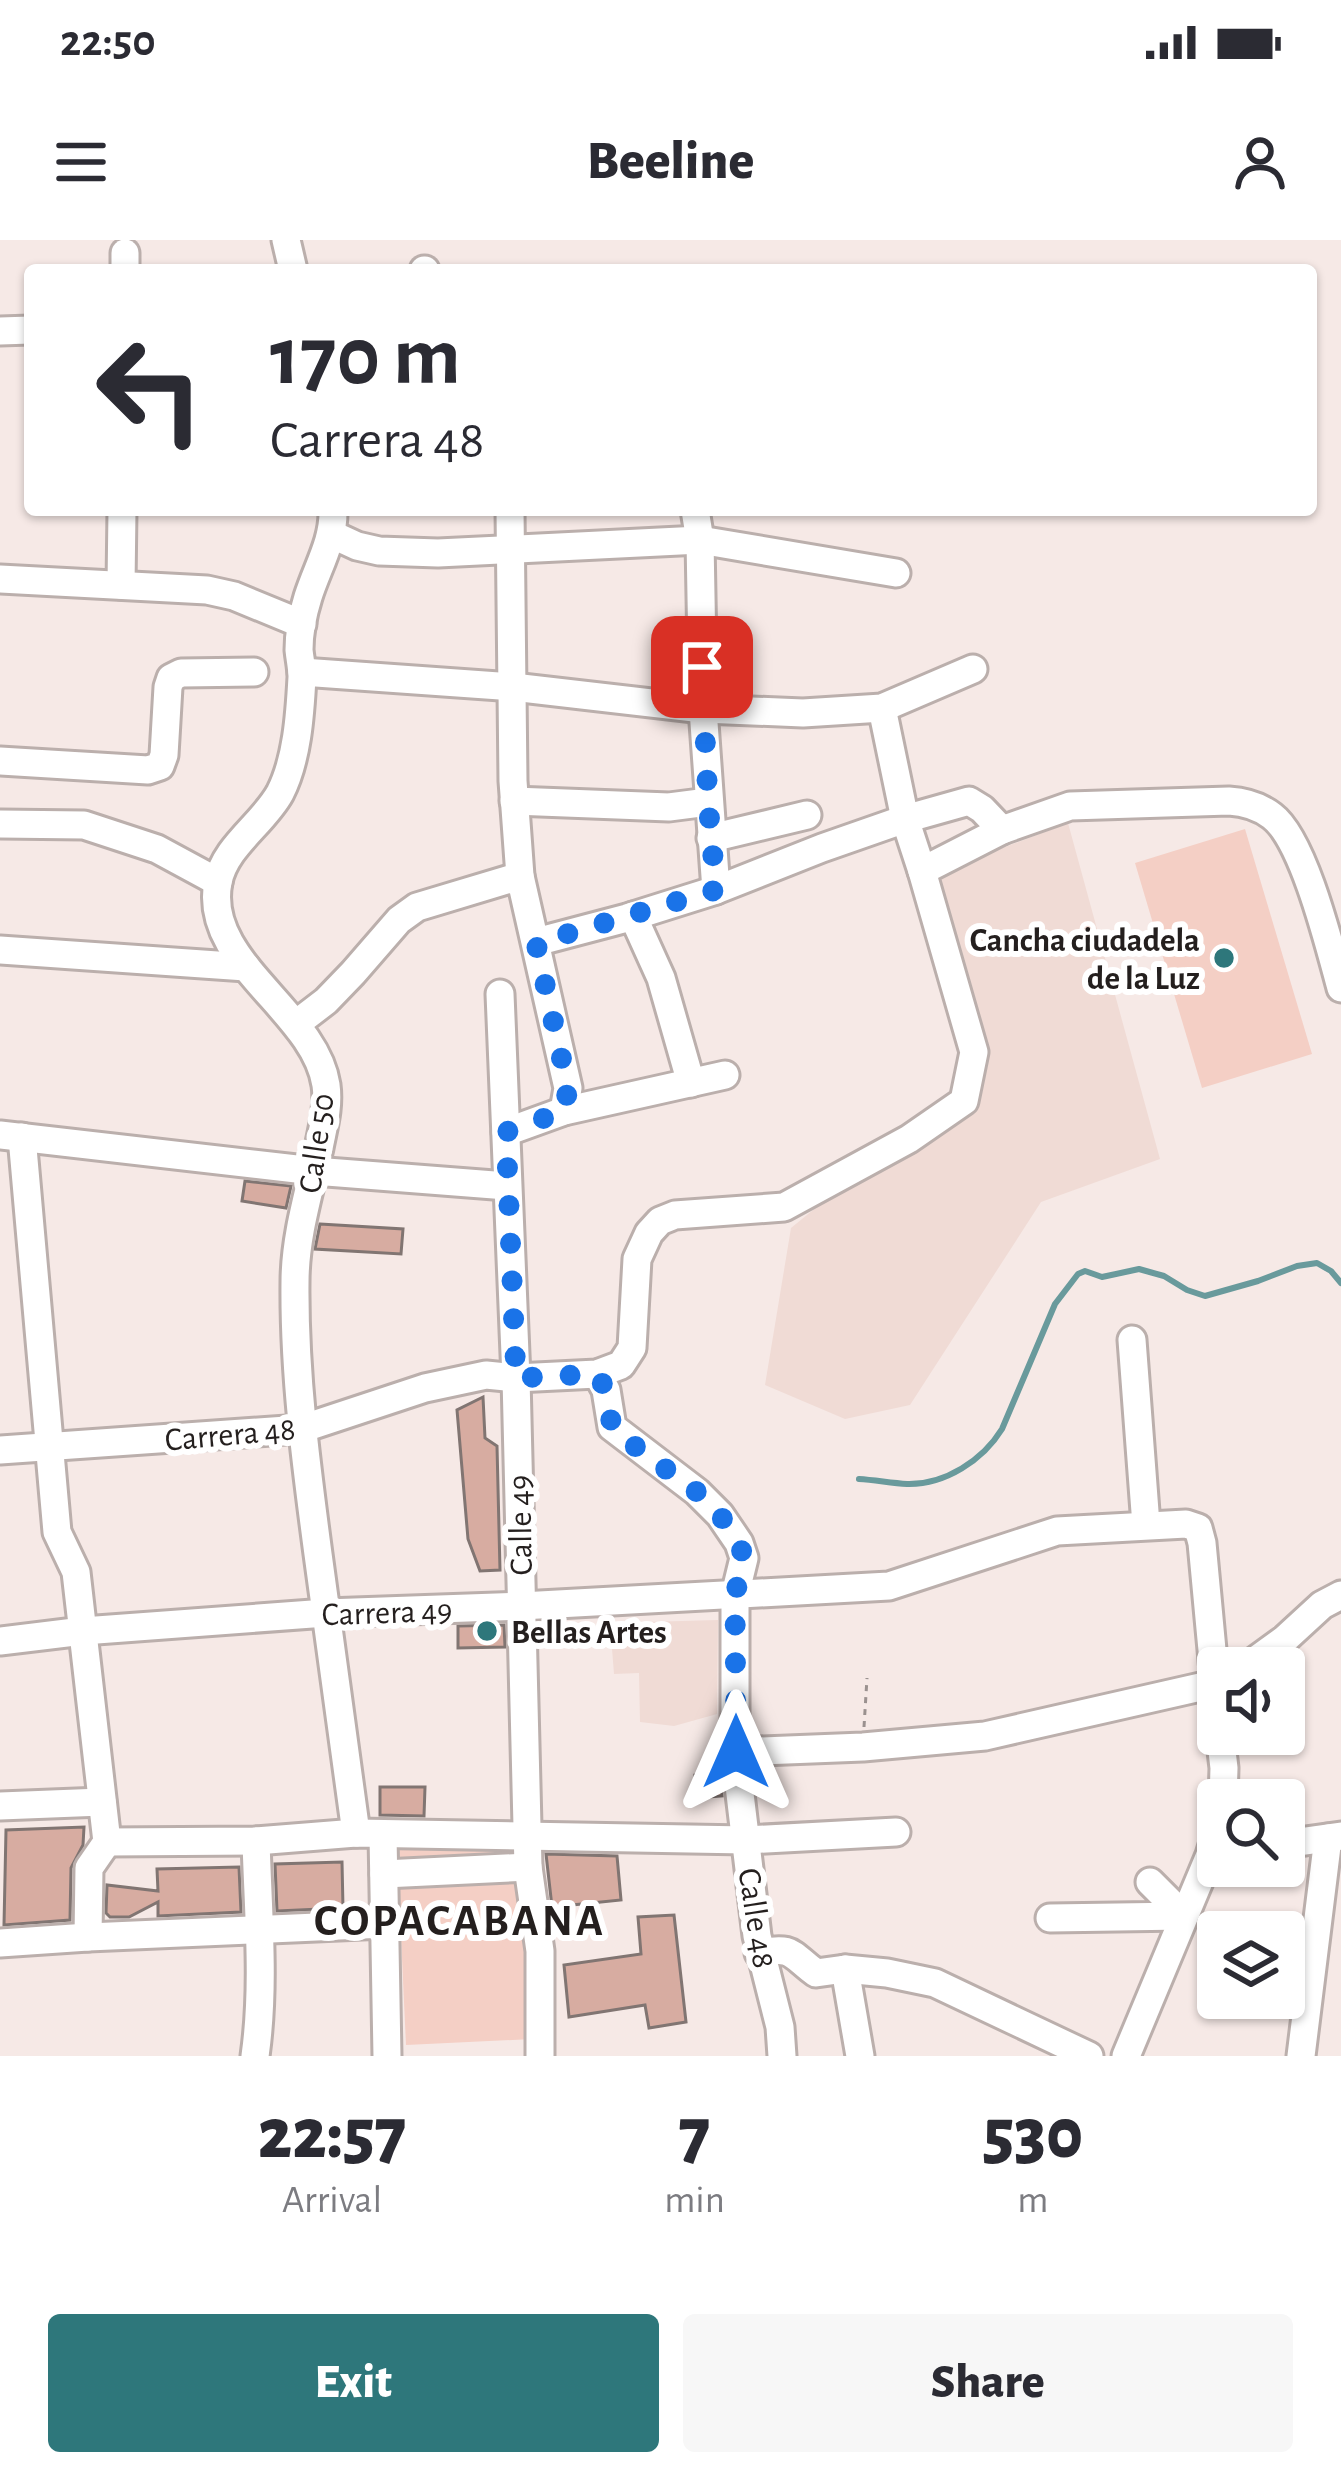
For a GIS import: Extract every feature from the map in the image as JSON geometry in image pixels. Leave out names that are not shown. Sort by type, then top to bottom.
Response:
[{"type":"street","points":[[121,585],[122,516]]},
{"type":"street","points":[[510,516],[514,802],[520,876],[568,1088],[564,1111]]},
{"type":"street","points":[[696,516],[716,890]]},
{"type":"street","points":[[0,824],[84,825],[157,849],[218,881],[228,858],[281,790],[293,752],[302,624],[332,522],[357,546],[380,551],[438,554],[700,540],[896,573]]},
{"type":"street","points":[[0,579],[207,590],[302,624]]},
{"type":"street","points":[[302,672],[513,687],[703,709],[803,712],[882,709],[973,669]]},
{"type":"street","points":[[0,761],[148,770],[160,766],[171,678],[181,673],[254,672]]},
{"type":"street","points":[[597,1374],[621,1365],[632,1348],[637,1259],[660,1221],[675,1215],[784,1208],[908,1139],[964,1101],[974,1052],[905,819],[882,709]]},
{"type":"street","points":[[536,943],[716,890],[822,848],[969,801],[1002,830]]},
{"type":"street","points":[[514,802],[669,806],[708,802]]},
{"type":"street","points":[[922,872],[1002,830],[1070,806],[1246,802],[1277,818],[1288,837],[1310,882],[1341,988]]},
{"type":"street","points":[[711,838],[807,815]]},
{"type":"street","points":[[296,1024],[326,1000],[399,920],[417,907],[520,876]]},
{"type":"street","name":"Calle 50","points":[[218,881],[218,906],[226,932],[246,967],[296,1024],[326,1081],[328,1108],[296,1250],[301,1429],[326,1613],[369,1834],[384,1874],[387,2056]]},
{"type":"street","points":[[634,916],[651,953],[691,1083]]},
{"type":"street","points":[[0,950],[246,967]]},
{"type":"street","name":"Calle 49","points":[[500,994],[529,1847],[547,1996],[539,2048]]},
{"type":"street","points":[[506,1132],[564,1111],[725,1075]]},
{"type":"street","points":[[88,1936],[89,1868],[106,1842],[76,1572],[57,1532],[51,1448],[11,1136],[314,1171],[507,1186]]},
{"type":"street","points":[[1132,1340],[1146,1525]]},
{"type":"street","name":"Carrera 48","points":[[0,1450],[301,1429],[425,1388],[486,1375],[597,1374]]},
{"type":"street","name":"Calle 48","points":[[597,1374],[606,1390],[612,1427],[697,1492],[720,1515],[744,1558],[735,1595],[736,1752],[759,1953],[780,2027],[782,2056]]},
{"type":"street","name":"Carrera 49","points":[[0,1641],[326,1613],[889,1586],[1057,1531],[1186,1524],[1198,1528],[1202,1544],[1213,1647]]},
{"type":"street","points":[[1274,1647],[1341,1594]]},
{"type":"street","points":[[736,1752],[985,1736],[1197,1687]]},
{"type":"street","points":[[0,1806],[102,1802]]},
{"type":"street","points":[[106,1842],[369,1834],[529,1847],[896,1832]]},
{"type":"street","points":[[1301,2056],[1335,1837],[1305,1841]]},
{"type":"street","points":[[255,2056],[256,1841]]},
{"type":"street","points":[[384,1874],[529,1847]]},
{"type":"street","points":[[1150,1882],[1184,1916]]},
{"type":"street","points":[[1126,2056],[1197,1887]]},
{"type":"street","points":[[1050,1918],[1184,1916]]},
{"type":"street","points":[[0,1943],[385,1924]]},
{"type":"street","points":[[759,1953],[783,1948],[816,1973],[845,1969],[935,1983],[1088,2056]]},
{"type":"street","points":[[845,1969],[860,2056]]},
{"type":"path","points":[[863,1747],[867,1678]]},
{"type":"shaded area","points":[[1068,823],[1160,1159],[1041,1202],[910,1405],[845,1419],[765,1385],[791,1228],[988,1067],[932,875]]},
{"type":"shaded area","name":"Cancha ciudadela de la Luz","points":[[1245,829],[1312,1054],[1202,1088],[1135,863]]},
{"type":"shaded area","points":[[718,1620],[717,1714],[674,1726],[640,1722],[639,1673],[614,1674],[610,1623]]},
{"type":"shaded area","points":[[523,1842],[532,2039],[406,2045],[397,1849]]},
{"type":"building","points":[[245,1181],[291,1186],[286,1208],[242,1201]]},
{"type":"building","points":[[320,1224],[403,1229],[401,1254],[315,1249]]},
{"type":"building","points":[[483,1397],[485,1438],[497,1446],[500,1570],[480,1571],[468,1539],[457,1410]]},
{"type":"building","points":[[504,1625],[505,1647],[458,1648],[458,1626]]},
{"type":"building","points":[[719,1773],[722,1796],[697,1798],[695,1775]]},
{"type":"building","points":[[380,1787],[425,1787],[424,1816],[380,1815]]},
{"type":"building","points":[[84,1827],[83,1845],[71,1868],[70,1920],[4,1925],[6,1830]]},
{"type":"building","points":[[546,1854],[617,1856],[621,1900],[552,1907]]},
{"type":"building","points":[[342,1862],[343,1908],[277,1911],[275,1864]]},
{"type":"building","points":[[239,1867],[241,1912],[158,1916],[158,1902],[129,1917],[106,1913],[107,1885],[158,1891],[157,1869]]},
{"type":"building","points":[[674,1915],[686,2022],[649,2028],[645,2005],[569,2017],[564,1965],[641,1954],[638,1917]]},
{"type":"waterway","points":[[859,1479],[907,1484],[935,1480],[962,1469],[984,1451],[1002,1429],[1055,1304],[1085,1271],[1102,1277],[1139,1269],[1205,1296],[1317,1263],[1341,1283]]},
{"type":"place","name":"Cancha ciudadela de la Luz","points":[[1224,958]]},
{"type":"place","name":"Bellas Artes","points":[[487,1631]]},
{"type":"district","name":"COPACABANA","points":[[460,1919]]},
{"type":"route","points":[[702,667],[716,890],[536,943],[568,1088],[564,1111],[506,1132],[507,1186],[516,1378],[597,1374],[617,1433],[697,1492],[739,1543],[744,1558],[735,1595],[736,1752]]}]
